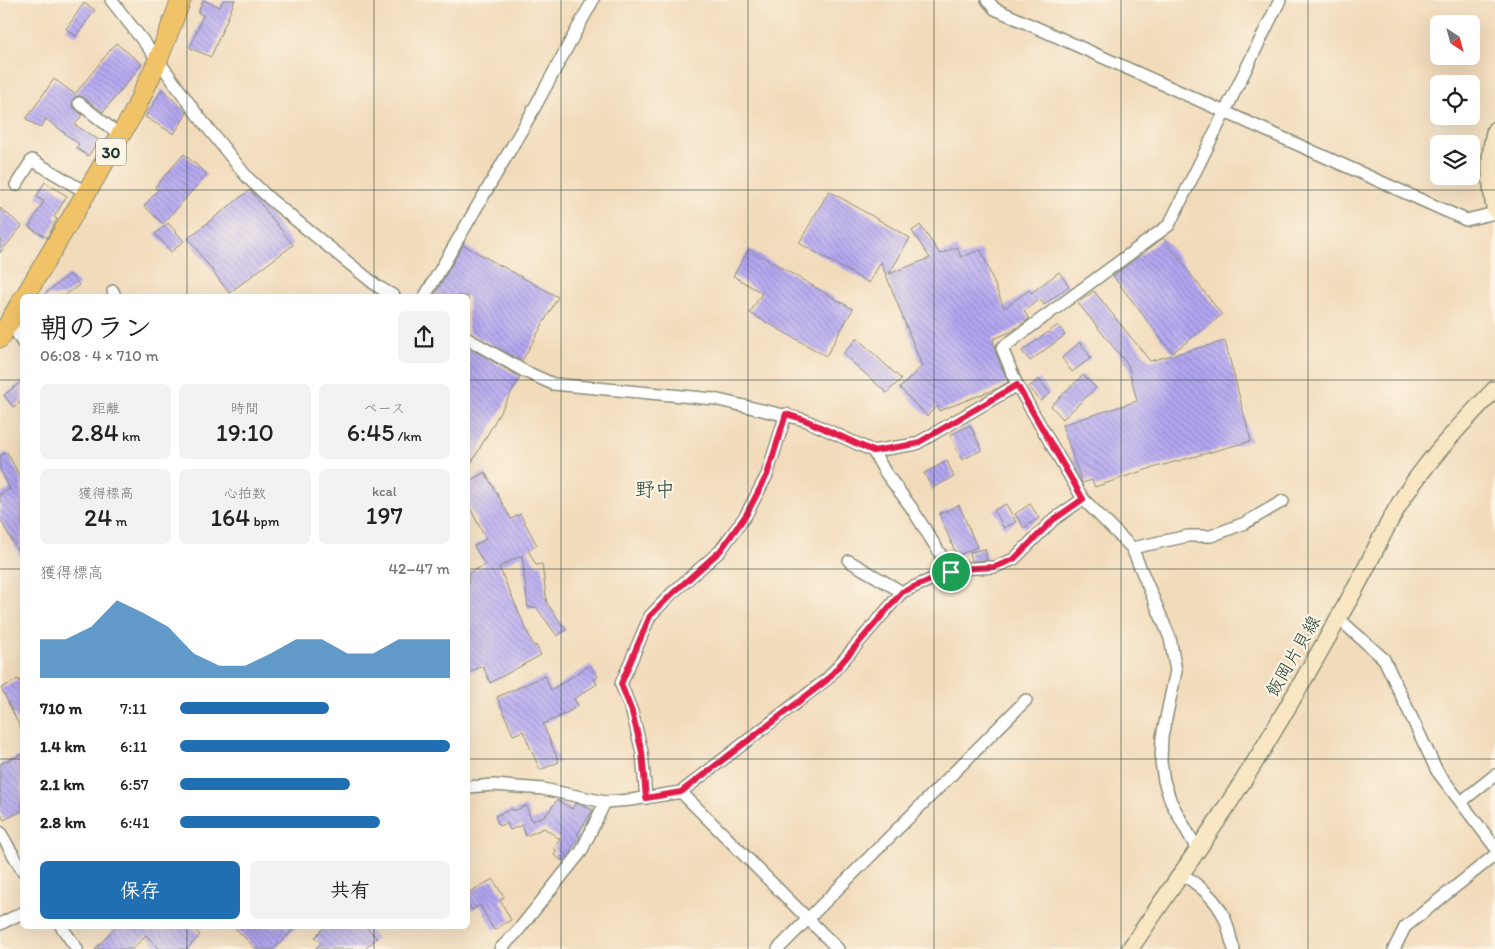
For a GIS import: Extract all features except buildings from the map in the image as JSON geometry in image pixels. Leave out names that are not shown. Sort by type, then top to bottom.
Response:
[{"type":"main road","name":"30","points":[[26,294],[133,114],[158,60],[181,0]]},
{"type":"main road","points":[[1495,130],[1491,148],[1490,174],[1495,211]]},
{"type":"main road","points":[[0,338],[20,304]]},
{"type":"main road","name":"飯岡片貝線","points":[[1130,949],[1198,850],[1269,739],[1356,587],[1388,522],[1406,493],[1450,436],[1495,389]]},
{"type":"street","points":[[111,0],[196,113],[248,177],[271,200],[377,286],[391,294]]},
{"type":"street","points":[[426,294],[532,114],[593,0]]},
{"type":"street","points":[[988,0],[995,9],[1466,220],[1495,211]]},
{"type":"street","points":[[1198,850],[1171,802],[1164,781],[1161,762],[1162,737],[1176,671],[1170,638],[1132,548],[1083,499],[1017,385],[1002,348],[1169,225],[1280,0]]},
{"type":"street","points":[[79,103],[121,136]]},
{"type":"street","points":[[16,185],[32,160],[87,193]]},
{"type":"street","points":[[371,294],[377,286]]},
{"type":"street","points":[[10,321],[20,338]]},
{"type":"street","points":[[470,340],[524,371],[553,384],[714,399],[786,414],[805,420],[873,451],[916,444],[1017,385]]},
{"type":"street","points":[[646,798],[642,752],[632,712],[621,684],[650,616],[720,551],[746,515],[767,475],[786,414]]},
{"type":"street","points":[[873,451],[885,472],[911,507],[951,572]]},
{"type":"street","points":[[470,788],[494,785],[543,790],[605,802],[681,792],[827,680],[902,592],[956,569],[995,567],[1014,559],[1053,520],[1083,499]]},
{"type":"street","points":[[1132,548],[1188,536],[1211,536],[1245,523],[1283,501]]},
{"type":"street","points":[[849,561],[902,592]]},
{"type":"street","points":[[1338,618],[1384,659],[1438,771],[1495,847]]},
{"type":"street","points":[[778,949],[1026,700]]},
{"type":"street","points":[[1461,802],[1495,775]]},
{"type":"street","points":[[681,792],[838,949]]},
{"type":"street","points":[[500,949],[516,933],[581,852],[605,802]]},
{"type":"street","points":[[0,832],[20,867]]},
{"type":"street","points":[[1394,949],[1405,927],[1495,855]]},
{"type":"street","points":[[1182,874],[1200,886],[1215,902],[1225,920],[1234,949]]},
{"type":"street","points":[[0,924],[20,914]]},
{"type":"street","points":[[63,929],[77,949]]},
{"type":"district","name":"野中","points":[[655,489]]},
{"type":"route","points":[[1017,385],[1083,499],[1053,520],[1014,559],[995,567],[956,569],[951,572],[902,592],[827,680],[681,792],[646,798],[642,752],[632,712],[621,684],[650,616],[720,551],[746,515],[767,475],[786,414],[805,420],[873,451],[916,444],[1017,385]]}]
